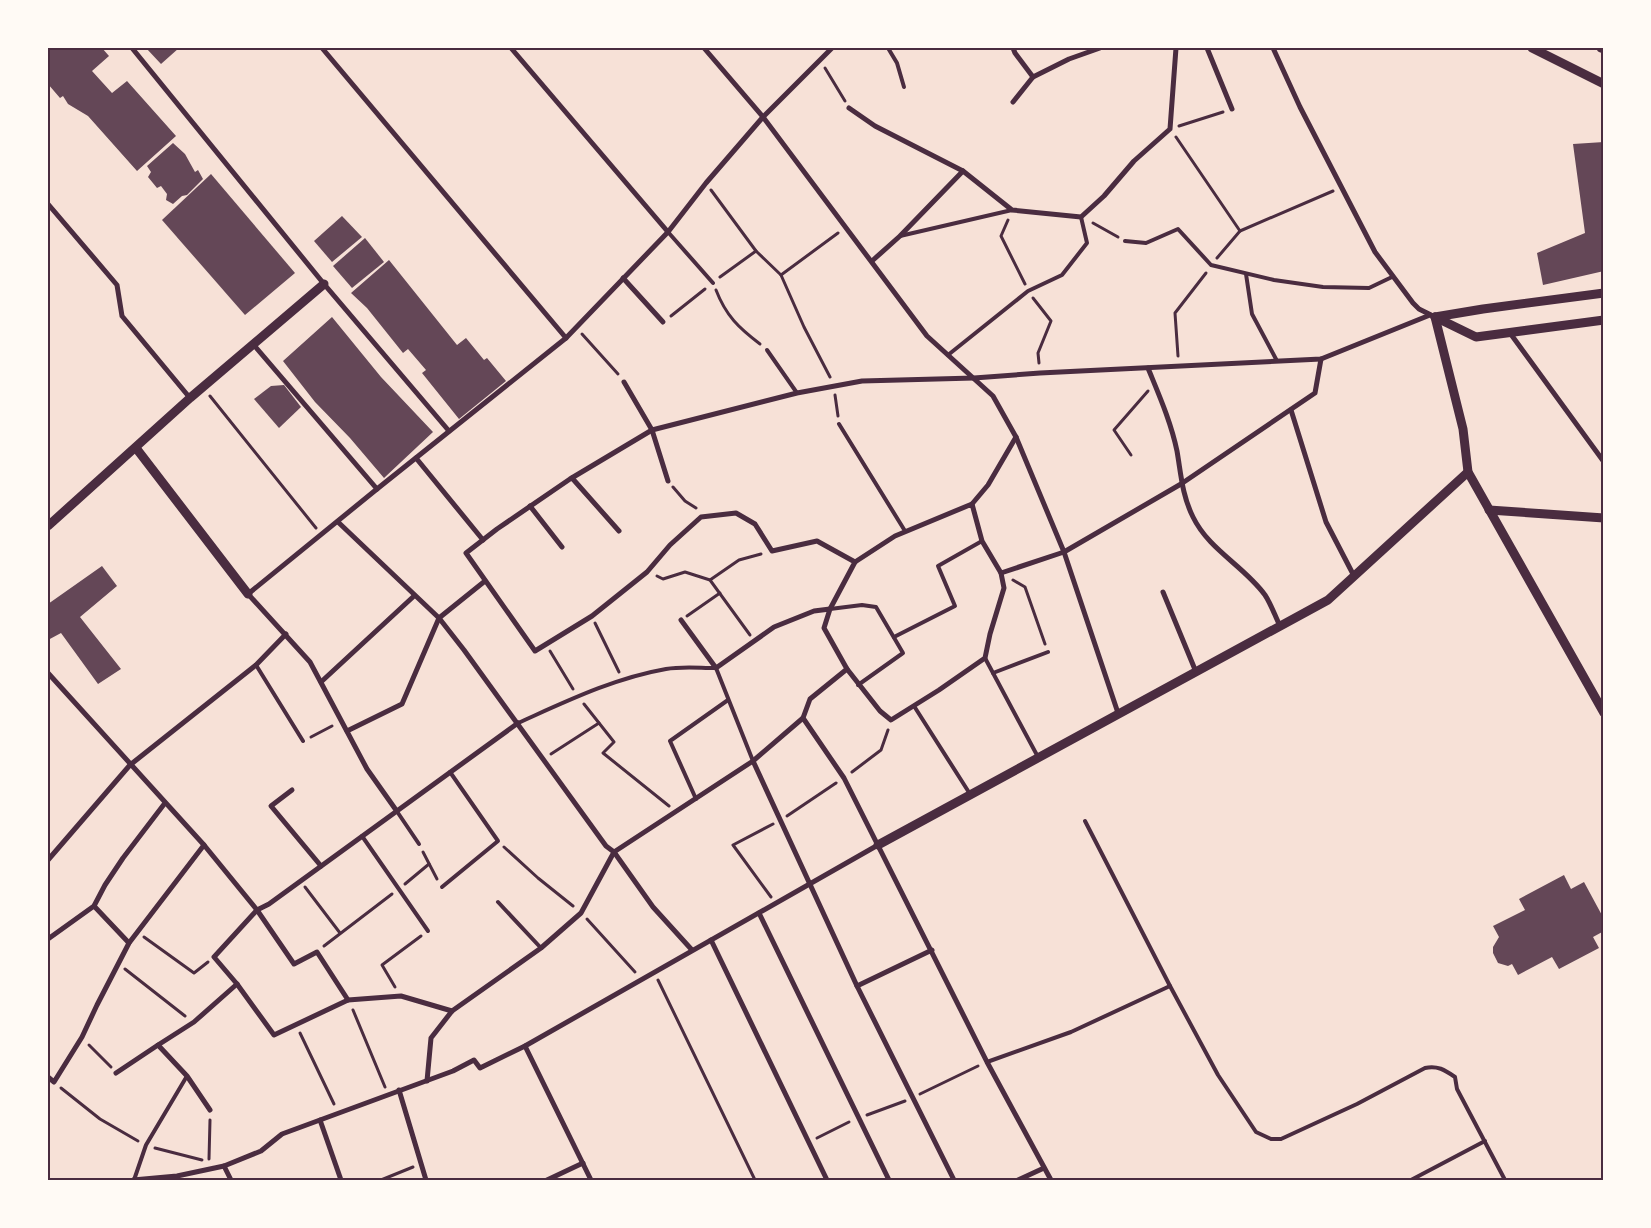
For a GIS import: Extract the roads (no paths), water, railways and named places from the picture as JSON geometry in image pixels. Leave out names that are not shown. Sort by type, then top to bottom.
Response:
[{"type":"street","points":[[132,48],[324,284],[450,431]]},
{"type":"street","points":[[322,48],[566,338]]},
{"type":"street","points":[[511,48],[668,232]]},
{"type":"street","points":[[704,48],[763,117],[927,336],[993,396],[1016,437],[1064,552],[1118,713]]},
{"type":"street","points":[[248,594],[576,329],[668,232],[706,183],[763,117],[832,48]]},
{"type":"street","points":[[1013,48],[1033,77]]},
{"type":"street","points":[[1013,102],[1033,77],[1069,59],[1100,48]]},
{"type":"street","points":[[849,108],[875,126],[963,171],[1012,210],[1081,216],[1104,196],[1134,161],[1170,129],[1176,48]]},
{"type":"street","points":[[1207,48],[1232,109]]},
{"type":"street","points":[[1273,48],[1300,107],[1375,252],[1392,277],[1419,309],[1476,337],[1604,320]]},
{"type":"street","points":[[1532,48],[1604,84]]},
{"type":"street","points":[[872,261],[900,236],[963,171]]},
{"type":"street","points":[[48,204],[117,285],[122,316],[190,398]]},
{"type":"street","points":[[623,278],[663,322]]},
{"type":"street","points":[[48,526],[190,398],[324,284]]},
{"type":"street","points":[[855,562],[817,541],[772,551],[755,524],[736,513],[701,517],[670,545],[647,572],[592,616],[535,651],[466,553],[572,478],[652,430],[796,393],[862,380],[974,378],[1321,359],[1433,316],[1604,293]]},
{"type":"street","points":[[1433,316],[1463,429],[1468,472],[1604,713]]},
{"type":"street","points":[[1510,332],[1604,462]]},
{"type":"street","points":[[253,344],[377,489]]},
{"type":"street","points":[[1002,573],[1064,552],[1181,484],[1315,393],[1321,359]]},
{"type":"street","points":[[1148,368],[1168,420],[1177,450],[1181,484],[1193,518],[1216,549],[1265,596],[1280,626]]},
{"type":"street","points":[[624,382],[652,430],[668,481]]},
{"type":"street","points":[[1291,410],[1326,522],[1354,576]]},
{"type":"street","points":[[972,504],[982,541],[1002,573],[1004,588],[985,658],[940,690],[891,720],[880,711],[858,685],[824,628],[830,609],[855,562],[905,531],[972,504],[988,484],[1016,437]]},
{"type":"street","points":[[136,448],[248,594],[310,662],[367,769],[396,810]]},
{"type":"street","points":[[416,458],[483,540]]},
{"type":"street","points":[[134,1180],[178,1178],[224,1166],[261,1152],[282,1134],[453,1072],[474,1060],[480,1068],[525,1046],[809,883],[1328,600],[1468,472]]},
{"type":"street","points":[[572,478],[619,531]]},
{"type":"street","points":[[530,506],[562,547]]},
{"type":"street","points":[[1489,510],[1604,518]]},
{"type":"street","points":[[338,522],[439,618],[518,723],[606,846],[614,852],[653,907],[692,950]]},
{"type":"street","points":[[347,731],[402,704],[439,618],[484,581]]},
{"type":"street","points":[[1163,592],[1196,672]]},
{"type":"street","points":[[321,682],[414,596]]},
{"type":"street","points":[[681,620],[716,668],[774,627],[814,611],[830,609]]},
{"type":"street","points":[[48,860],[130,765],[256,665],[286,634]]},
{"type":"street","points":[[427,1081],[431,1038],[452,1010],[541,948],[581,913],[614,852],[753,762],[803,718],[810,699],[847,669]]},
{"type":"street","points":[[48,674],[204,845],[257,910],[294,964],[317,952],[348,1000]]},
{"type":"street","points":[[803,718],[844,778],[987,1062],[1051,1180]]},
{"type":"street","points":[[452,1010],[401,996],[348,1000],[274,1035],[237,984],[214,957],[257,910],[321,866],[518,723]]},
{"type":"street","points":[[753,762],[858,986],[954,1180]]},
{"type":"street","points":[[292,790],[271,806],[321,866]]},
{"type":"street","points":[[48,939],[94,906],[123,858],[166,803]]},
{"type":"street","points":[[48,1077],[54,1082],[82,1037],[130,943],[204,845]]},
{"type":"street","points":[[94,906],[130,943]]},
{"type":"street","points":[[759,913],[889,1180]]},
{"type":"street","points":[[711,940],[826,1180]]},
{"type":"street","points":[[858,986],[932,950]]},
{"type":"street","points":[[116,1073],[194,1022],[237,984]]},
{"type":"street","points":[[158,1045],[187,1076],[210,1110]]},
{"type":"street","points":[[525,1046],[591,1180]]},
{"type":"street","points":[[399,1090],[426,1180]]},
{"type":"street","points":[[320,1120],[341,1180]]},
{"type":"street","points":[[547,1180],[583,1163]]},
{"type":"street","points":[[224,1166],[231,1180]]},
{"type":"street","points":[[1018,1180],[1044,1168]]},
{"type":"lane","points":[[888,48],[897,63],[904,87]]},
{"type":"lane","points":[[900,236],[1012,210]]},
{"type":"lane","points":[[948,355],[1028,292],[1062,275],[1087,243],[1081,216]]},
{"type":"lane","points":[[1125,241],[1146,244],[1178,229],[1211,265],[1274,280],[1323,287],[1369,288],[1392,277]]},
{"type":"lane","points":[[668,232],[713,283]]},
{"type":"lane","points":[[1246,274],[1252,314],[1277,361]]},
{"type":"lane","points":[[767,350],[796,393]]},
{"type":"lane","points":[[839,424],[905,531]]},
{"type":"lane","points":[[894,636],[955,606],[938,566],[982,541]]},
{"type":"lane","points":[[830,609],[862,605],[876,607],[903,653],[858,685]]},
{"type":"lane","points":[[993,673],[1048,652]]},
{"type":"lane","points":[[985,658],[1038,758]]},
{"type":"lane","points":[[256,665],[303,741]]},
{"type":"lane","points":[[518,723],[623,680],[667,669],[716,668],[753,762]]},
{"type":"lane","points":[[696,799],[670,740],[728,700]]},
{"type":"lane","points":[[914,706],[970,794]]},
{"type":"lane","points":[[442,887],[498,841],[450,772]]},
{"type":"lane","points":[[396,810],[419,844]]},
{"type":"lane","points":[[1085,821],[1218,1075],[1256,1132],[1271,1140],[1281,1139],[1357,1104],[1425,1068],[1433,1066],[1445,1070],[1455,1077],[1458,1089],[1505,1180]]},
{"type":"lane","points":[[362,836],[428,931]]},
{"type":"lane","points":[[498,902],[541,948]]},
{"type":"lane","points":[[987,1062],[1071,1032],[1170,986]]},
{"type":"lane","points":[[134,1180],[146,1145],[187,1076]]},
{"type":"lane","points":[[1411,1180],[1485,1141]]}]
